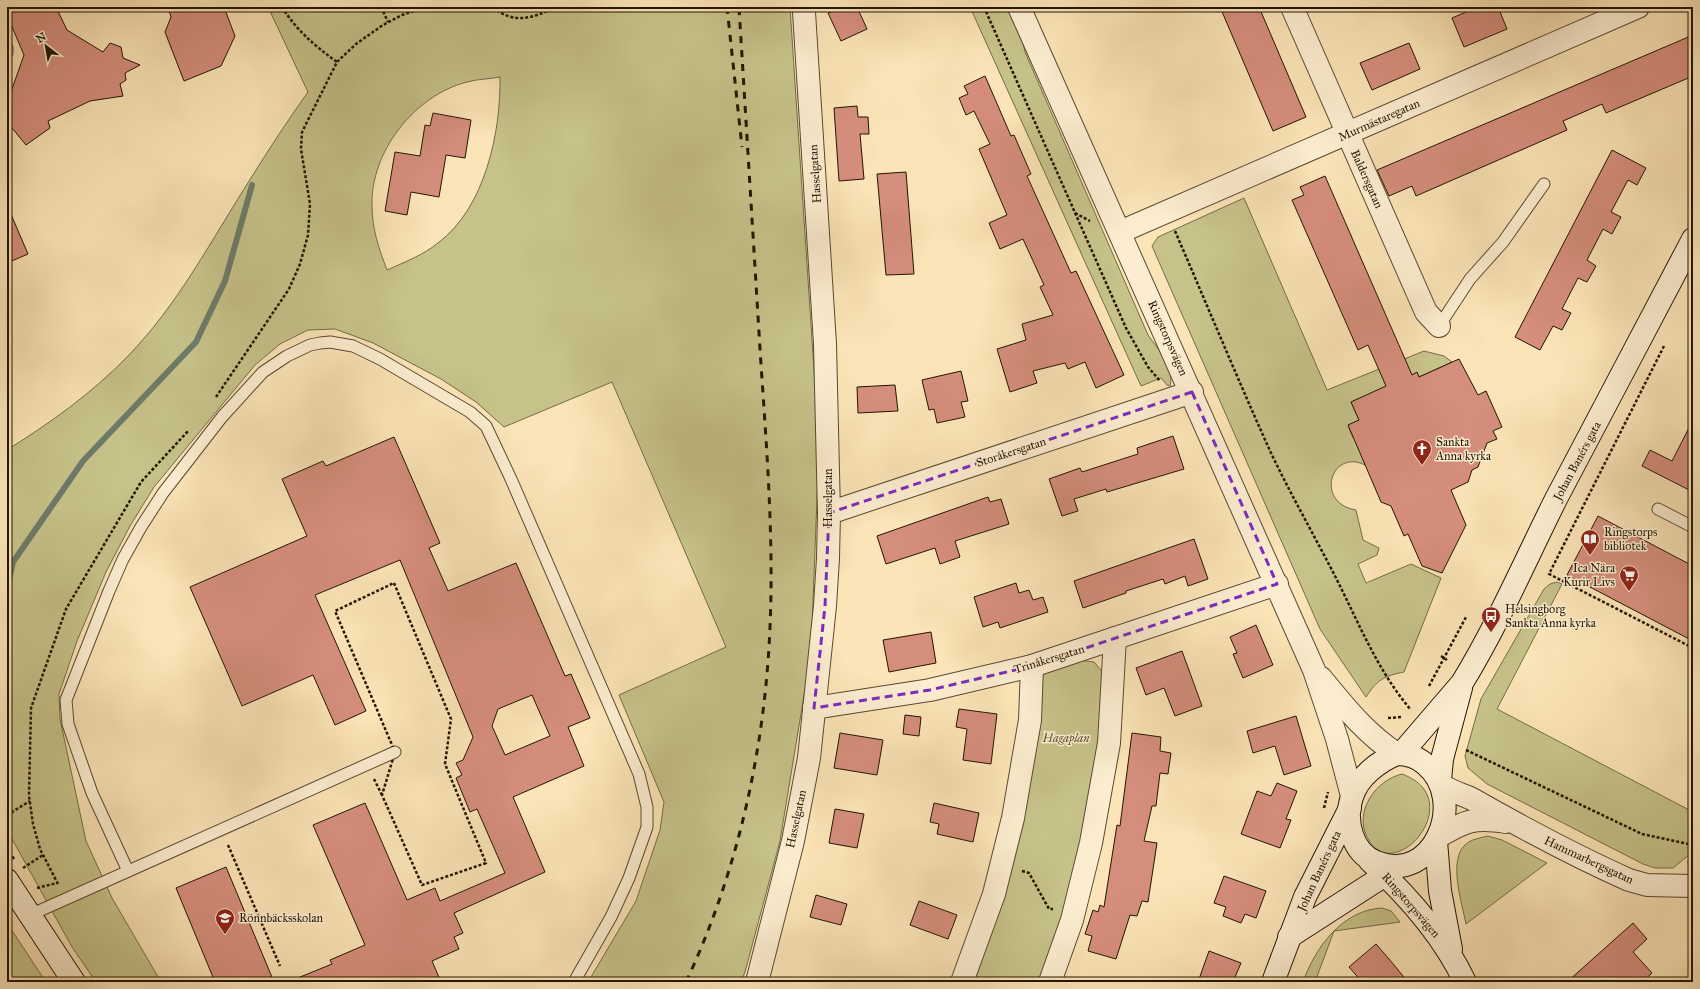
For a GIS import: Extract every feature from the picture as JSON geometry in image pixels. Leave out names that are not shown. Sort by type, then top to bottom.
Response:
[{"type":"street","name":"Hasselgatan","points":[[757,982],[792,841],[809,758],[825,606],[829,513],[825,344],[804,12],[806,7]]},
{"type":"street","name":"Ringstorpsvägen","points":[[1019,7],[1192,392],[1314,670],[1337,739],[1351,801]]},
{"type":"street","name":"Baldersgatan","points":[[1292,7],[1426,312],[1439,326]]},
{"type":"street","name":"Murmästaregatan","points":[[1120,232],[1638,7]]},
{"type":"street","name":"Johan Banérs gata","points":[[1399,754],[1426,726],[1462,683],[1491,632],[1556,500],[1693,239]]},
{"type":"street","name":"Storåkersgatan","points":[[829,513],[1192,392]]},
{"type":"street","name":"Trinåkersgatan","points":[[814,708],[930,690],[1032,666],[1277,584]]},
{"type":"street","points":[[1050,982],[1074,911],[1091,843],[1109,743],[1114,638]]},
{"type":"street","points":[[962,982],[994,894],[1013,818],[1030,720],[1032,666]]},
{"type":"street","name":"Ringstorpsvägen","points":[[1314,670],[1358,722],[1380,743],[1399,754]]},
{"type":"street","name":"Johan Banérs gata","points":[[1441,783],[1446,742],[1462,683]]},
{"type":"street","points":[[1399,754],[1409,755],[1433,770],[1441,783],[1445,802],[1444,812],[1437,839],[1428,850],[1413,862],[1390,871],[1366,857],[1356,843],[1350,830],[1351,801],[1363,778],[1372,769],[1389,757],[1399,754]]},
{"type":"street","name":"Hammarbergsgatan","points":[[1441,783],[1452,792],[1470,798],[1513,823],[1629,880],[1647,885],[1693,886]]},
{"type":"street","name":"Johan Banérs gata","points":[[1273,982],[1305,897],[1351,801]]},
{"type":"street","name":"Hammarbergsgatan","points":[[1437,839],[1467,821],[1484,819],[1513,823]]},
{"type":"street","name":"Ringstorpsvägen","points":[[1437,839],[1441,897],[1453,956]]},
{"type":"street","name":"Ringstorpsvägen","points":[[1390,871],[1406,898],[1426,920],[1453,956],[1466,982]]},
{"type":"street","name":"Johan Banérs gata","points":[[1289,937],[1390,871]]},
{"type":"street","points":[[7,880],[74,982]]},
{"type":"street","points":[[1355,893],[1394,894],[1406,898]]},
{"type":"lane","points":[[1439,326],[1470,279],[1503,242],[1544,184]]},
{"type":"lane","points":[[128,871],[92,793],[68,724],[66,700],[109,591],[141,527],[163,493],[222,417],[264,372],[282,359],[310,346],[330,342],[353,346],[380,359],[470,412],[489,430],[639,774],[646,807],[647,827],[629,878],[611,917],[574,982]]},
{"type":"lane","points":[[1658,509],[1693,527]]},
{"type":"lane","points":[[30,915],[395,752]]},
{"type":"path","points":[[282,7],[294,25],[317,47],[337,62],[356,44],[388,22],[426,7]]},
{"type":"path","points":[[381,7],[388,22]]},
{"type":"path","points":[[493,7],[501,14],[512,18],[542,14],[556,7]]},
{"type":"path","points":[[984,7],[1075,213]]},
{"type":"path","points":[[1166,212],[1272,454],[1349,602],[1368,645],[1395,692],[1426,726]]},
{"type":"path","points":[[1665,344],[1549,574],[1693,648]]},
{"type":"path","points":[[394,583],[451,719],[445,764],[486,863],[422,885],[382,795],[395,752],[335,611],[394,583]]},
{"type":"path","points":[[1438,670],[1466,617]]},
{"type":"path","points":[[1446,742],[1642,834],[1693,846]]},
{"type":"path","points":[[7,815],[30,801]]},
{"type":"path","points":[[227,842],[280,966]]},
{"type":"path","points":[[1001,865],[1029,873],[1049,909],[1074,911]]},
{"type":"highlighted area","points":[[1192,392],[1277,584],[1032,666],[930,690],[814,708],[825,606],[829,513]]},
{"type":"green space","points":[[268,7],[790,7],[819,446],[811,653],[780,841],[741,982],[588,982],[636,901],[660,830],[664,802],[619,695],[726,647],[612,382],[504,427],[476,402],[441,379],[373,343],[335,329],[308,330],[280,344],[255,365],[154,487],[130,526],[106,572],[77,641],[59,694],[60,719],[86,841],[112,898],[161,982],[96,982],[72,947],[7,830],[7,450],[85,396],[113,371],[145,337],[194,271],[265,156],[308,92]],"holes":[[[500,77],[500,98],[493,144],[487,168],[479,190],[468,210],[454,228],[438,243],[420,255],[387,270],[379,247],[372,214],[373,186],[387,146],[399,129],[414,113],[430,99],[448,89],[471,81]]]},
{"type":"green space","points":[[970,7],[1012,7],[1020,30],[1025,52],[1148,335],[1168,365],[1171,379],[1170,386],[1167,385],[1161,378],[1141,386]]},
{"type":"green space","points":[[1244,198],[1327,390],[1424,351],[1444,356],[1452,362],[1419,377],[1417,373],[1351,402],[1359,420],[1348,426],[1353,438],[1364,433],[1365,465],[1353,462],[1343,464],[1336,470],[1332,478],[1331,488],[1335,498],[1343,505],[1356,510],[1363,540],[1379,548],[1377,555],[1358,564],[1366,583],[1411,564],[1441,578],[1404,672],[1386,677],[1374,686],[1366,697],[1320,629],[1152,246],[1158,237]]},
{"type":"green space","points":[[1557,582],[1562,584],[1497,709],[1693,812],[1693,848],[1690,854],[1673,868],[1655,868],[1643,864],[1487,784],[1468,768],[1465,756],[1481,699],[1544,589],[1550,584]]},
{"type":"green space","name":"Hagaplan","points":[[1078,660],[1094,662],[1105,675],[1101,737],[1085,832],[1044,982],[971,982],[1037,678],[1048,670]]},
{"type":"green space","points":[[1402,774],[1421,786],[1429,802],[1428,819],[1420,835],[1408,847],[1393,853],[1379,851],[1367,837],[1363,817],[1370,798],[1376,790],[1392,777]]},
{"type":"green space","points":[[1488,836],[1502,840],[1547,863],[1466,924],[1459,894],[1457,861],[1460,852],[1467,843]]},
{"type":"green space","points":[[1382,908],[1391,911],[1400,922],[1334,931],[1354,916],[1368,910]]},
{"type":"green space","points":[[7,923],[46,982],[7,982]]},
{"type":"green space","points":[[1334,931],[1315,982],[1303,982],[1315,956]]},
{"type":"building","points":[[7,7],[56,7],[67,30],[103,52],[110,43],[121,47],[123,58],[140,65],[125,73],[126,80],[120,84],[123,96],[90,101],[48,121],[50,128],[26,145],[7,122],[7,93],[12,89],[24,55],[7,15]]},
{"type":"building","points":[[168,7],[224,7],[235,36],[221,66],[184,81],[165,32],[171,17]]},
{"type":"building","points":[[842,7],[857,7],[867,29],[841,41],[828,13]]},
{"type":"building","points":[[1220,7],[1259,7],[1306,117],[1273,131]]},
{"type":"building","points":[[1478,7],[1498,7],[1507,29],[1464,47],[1452,18]]},
{"type":"building","points":[[1693,35],[1693,76],[1606,113],[1602,104],[1563,121],[1567,130],[1416,196],[1412,186],[1389,196],[1377,170]]},
{"type":"building","points":[[1409,43],[1420,69],[1372,90],[1360,63]]},
{"type":"building","points":[[985,76],[1011,136],[1014,135],[1031,174],[1027,176],[1071,273],[1076,271],[1124,375],[1096,388],[1085,362],[1068,369],[1065,363],[1033,371],[1037,383],[1010,392],[997,349],[1026,340],[1022,324],[1053,315],[1040,287],[1044,285],[1023,239],[1000,249],[989,223],[1007,215],[979,149],[990,144],[974,111],[966,115],[959,98],[968,94],[964,86]]},
{"type":"building","points":[[857,106],[858,117],[868,117],[869,134],[860,134],[864,179],[839,181],[834,108]]},
{"type":"building","points":[[433,113],[471,120],[465,158],[446,155],[439,197],[411,192],[407,215],[385,211],[395,152],[420,156],[425,125],[430,126]]},
{"type":"building","points":[[1612,150],[1646,168],[1637,185],[1628,180],[1611,212],[1621,217],[1612,234],[1603,229],[1587,260],[1596,266],[1587,282],[1578,278],[1562,309],[1571,313],[1562,330],[1553,326],[1540,350],[1515,337]]},
{"type":"building","points":[[906,172],[914,274],[886,275],[877,174]]},
{"type":"building","name":"Sankta Anna kyrka","points":[[1325,176],[1412,375],[1417,372],[1419,377],[1459,359],[1478,395],[1486,391],[1502,427],[1493,431],[1497,439],[1487,443],[1478,467],[1472,470],[1468,482],[1451,490],[1466,525],[1442,573],[1422,566],[1408,534],[1404,536],[1391,506],[1381,502],[1348,425],[1359,420],[1351,402],[1386,386],[1368,345],[1358,350],[1292,200],[1304,195],[1300,187]]},
{"type":"building","points":[[7,205],[28,254],[7,263]]},
{"type":"building","points":[[961,371],[968,401],[961,402],[965,417],[937,423],[934,409],[929,410],[922,380]]},
{"type":"building","points":[[895,385],[898,411],[858,413],[857,387]]},
{"type":"building","points":[[1693,420],[1693,492],[1642,466],[1650,450],[1672,461]]},
{"type":"building","points":[[1173,436],[1184,469],[1107,492],[1106,489],[1074,499],[1078,511],[1062,516],[1049,479],[1080,468],[1082,472],[1138,454],[1137,448]]},
{"type":"building","points":[[394,437],[440,543],[429,548],[448,591],[516,563],[565,676],[571,674],[590,718],[568,727],[584,766],[513,797],[545,872],[454,913],[463,933],[454,937],[459,949],[432,961],[441,982],[288,982],[332,964],[330,960],[365,945],[313,825],[365,803],[407,900],[435,888],[440,901],[505,873],[477,809],[470,812],[456,778],[462,775],[456,763],[463,760],[473,737],[400,560],[315,595],[366,711],[335,725],[313,675],[242,706],[190,587],[307,536],[282,479],[323,461],[326,466]],"holes":[[[532,695],[550,736],[505,755],[492,726],[498,709]]]},
{"type":"building","points":[[988,497],[990,502],[1001,499],[1009,524],[955,541],[960,557],[940,564],[935,548],[886,564],[877,536]]},
{"type":"building","points":[[1598,516],[1693,566],[1693,641],[1567,575]]},
{"type":"building","points":[[1194,539],[1208,579],[1188,586],[1185,576],[1165,584],[1163,579],[1126,591],[1126,593],[1083,608],[1074,581]]},
{"type":"building","points":[[1016,583],[1019,593],[1029,590],[1033,600],[1043,597],[1048,612],[1000,628],[998,622],[983,627],[974,597]]},
{"type":"building","points":[[1256,625],[1273,665],[1243,678],[1233,654],[1237,653],[1230,637]]},
{"type":"building","points":[[931,632],[936,663],[889,672],[883,640]]},
{"type":"building","points":[[1182,651],[1202,706],[1175,716],[1164,688],[1146,695],[1136,668]]},
{"type":"building","points":[[959,709],[997,714],[991,764],[963,760],[967,729],[956,727]]},
{"type":"building","points":[[905,715],[921,717],[919,736],[903,734]]},
{"type":"building","points":[[1296,716],[1311,766],[1284,775],[1275,746],[1253,753],[1247,731]]},
{"type":"building","points":[[840,733],[883,740],[877,775],[834,768]]},
{"type":"building","points":[[1132,733],[1161,737],[1160,751],[1171,753],[1168,774],[1160,773],[1156,806],[1152,806],[1144,841],[1157,843],[1148,902],[1142,901],[1137,916],[1130,915],[1116,959],[1088,951],[1092,936],[1085,934],[1093,910],[1098,912],[1100,905],[1104,907],[1117,825],[1120,826]]},
{"type":"building","points":[[1277,783],[1297,791],[1286,819],[1291,820],[1280,848],[1241,834],[1257,791],[1271,796]]},
{"type":"building","points":[[934,803],[979,813],[973,842],[937,834],[939,824],[930,822]]},
{"type":"building","points":[[835,809],[864,814],[857,848],[829,843]]},
{"type":"building","name":"Rönnbäcksskolan","points":[[226,867],[274,982],[215,982],[176,888]]},
{"type":"building","points":[[1224,876],[1266,891],[1256,918],[1245,914],[1241,923],[1223,916],[1226,907],[1214,903]]},
{"type":"building","points":[[816,895],[847,904],[841,925],[810,917]]},
{"type":"building","points":[[919,901],[957,915],[948,939],[910,925]]},
{"type":"building","points":[[1633,923],[1647,939],[1633,952],[1652,973],[1642,982],[1567,982]]},
{"type":"building","points":[[1376,944],[1408,982],[1362,982],[1349,967]]},
{"type":"building","points":[[1209,951],[1241,963],[1233,982],[1198,982]]},
{"type":"waterway","points":[[7,589],[13,562],[83,461],[196,342],[225,281],[252,185]]},
{"type":"railway","points":[[727,7],[742,147]]},
{"type":"railway","points":[[686,982],[720,897],[746,809],[762,718],[770,627],[771,557],[769,488],[739,7]]},
{"type":"place","name":"Sankta Anna kyrka","points":[[1422,466]]},
{"type":"place","name":"Ringstorps bibliotek","points":[[1590,556]]},
{"type":"place","name":"Ica Nära Kurir Livs","points":[[1629,592]]},
{"type":"place","name":"Helsingborg Sankta Anna kyrka","points":[[1491,633]]},
{"type":"place","name":"Rönnbäcksskolan","points":[[225,935]]}]
